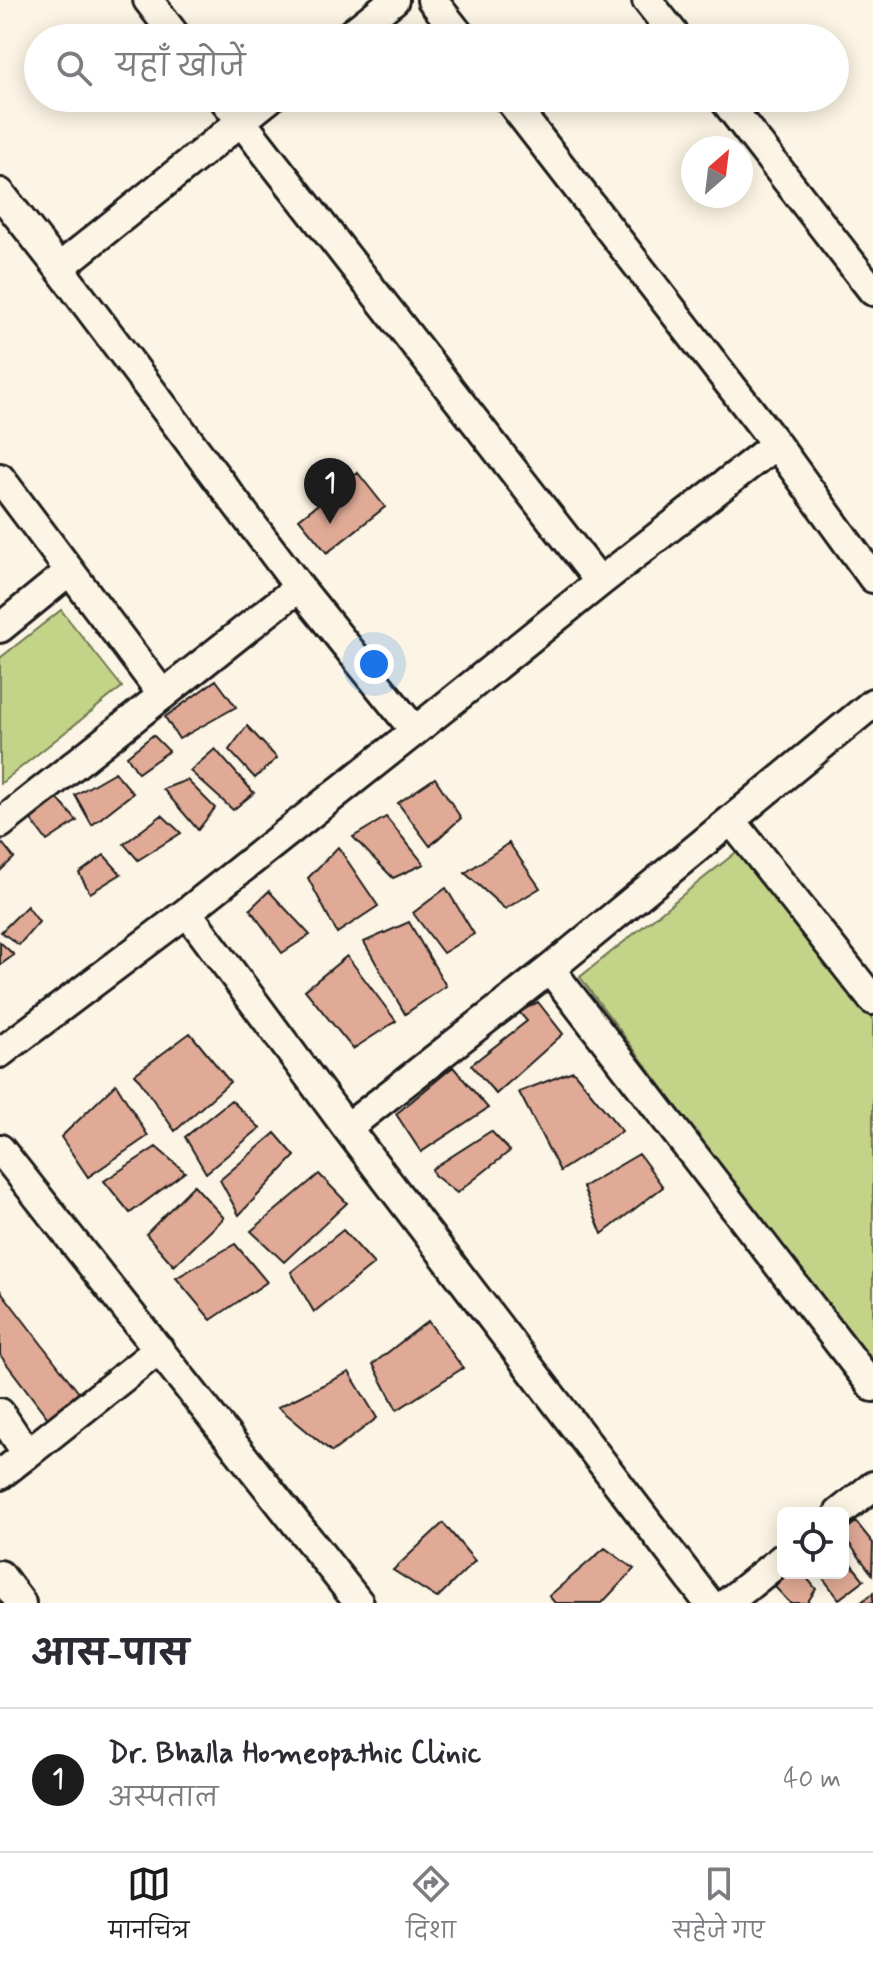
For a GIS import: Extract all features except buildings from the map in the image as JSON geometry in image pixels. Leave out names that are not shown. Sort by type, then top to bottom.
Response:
[{"type":"street","points":[[148,0],[166,24]]},
{"type":"street","points":[[364,24],[394,0]]},
{"type":"street","points":[[432,0],[451,24]]},
{"type":"street","points":[[653,2],[668,24]]},
{"type":"street","points":[[234,112],[600,582]]},
{"type":"street","points":[[59,268],[252,112]]},
{"type":"street","points":[[519,112],[776,444],[873,578]]},
{"type":"street","points":[[734,112],[873,291]]},
{"type":"street","points":[[0,193],[299,587],[415,731]]},
{"type":"street","points":[[0,1053],[187,912],[776,444]]},
{"type":"street","points":[[0,478],[163,695]]},
{"type":"street","points":[[0,628],[70,571]]},
{"type":"street","points":[[0,824],[299,587]]},
{"type":"street","points":[[347,1128],[550,969],[873,703]]},
{"type":"street","points":[[731,820],[873,1000]]},
{"type":"street","points":[[187,912],[347,1128],[709,1603]]},
{"type":"street","points":[[550,969],[873,1387]]},
{"type":"street","points":[[0,1149],[359,1603]]},
{"type":"street","points":[[0,1475],[159,1349]]},
{"type":"street","points":[[0,1413],[27,1454]]},
{"type":"street","points":[[847,1507],[873,1486]]},
{"type":"street","points":[[727,1603],[777,1563]]},
{"type":"street","points":[[0,1575],[21,1603]]},
{"type":"green space","points":[[61,610],[122,687],[0,784],[0,658]]},
{"type":"green space","points":[[739,850],[873,1020],[873,1370],[580,977]]},
{"type":"place","name":"Dr. Bhalla Homeopathic Clinic","points":[[330,524]]}]
